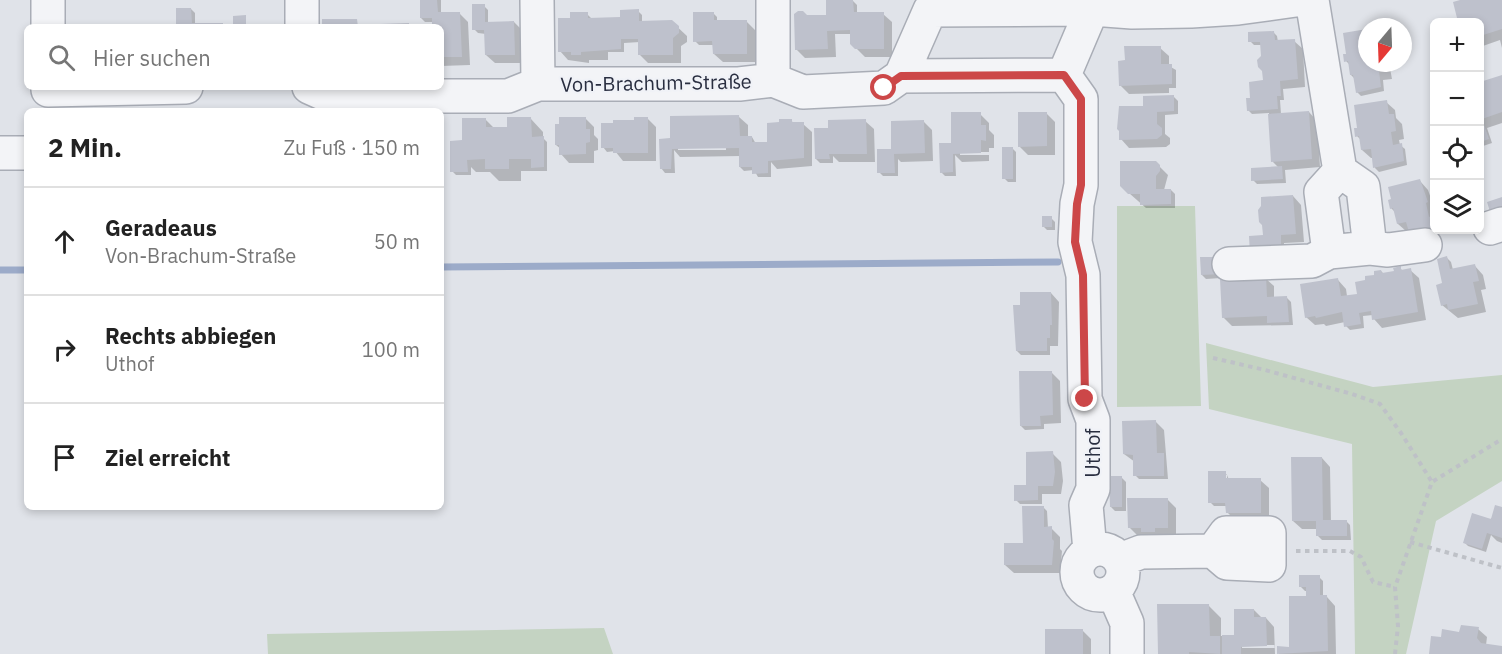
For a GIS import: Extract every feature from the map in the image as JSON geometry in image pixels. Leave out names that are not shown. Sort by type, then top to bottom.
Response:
[{"type":"street","points":[[48,0],[48,24]]},
{"type":"street","points":[[302,0],[302,24]]},
{"type":"street","name":"Von-Brachum-Straße","points":[[537,0],[538,84]]},
{"type":"street","name":"Von-Brachum-Straße","points":[[773,0],[773,80]]},
{"type":"street","points":[[901,76],[930,10],[1017,4],[1144,12],[1227,9],[1258,3],[1296,0]]},
{"type":"street","points":[[1312,0],[1340,171],[1363,187],[1370,248]]},
{"type":"street","points":[[1064,75],[1092,9]]},
{"type":"street","name":"Von-Brachum-Straße","points":[[316,90],[329,96],[508,96],[538,84],[739,84],[773,80],[802,92],[884,88],[901,76],[1064,75]]},
{"type":"street","name":"Uthof","points":[[1064,75],[1081,99],[1081,185],[1077,204],[1075,242],[1083,275],[1085,399],[1093,420],[1093,489],[1086,505],[1127,622],[1127,654]]},
{"type":"street","points":[[48,96],[140,90]]},
{"type":"street","points":[[0,153],[24,153]]},
{"type":"street","points":[[1329,252],[1321,192],[1340,171]]},
{"type":"street","points":[[1229,264],[1312,261],[1329,252],[1370,248],[1388,250],[1425,244]]},
{"type":"street","points":[[1107,567],[1140,552],[1213,551],[1226,533],[1269,533],[1269,550]]},
{"type":"path","points":[[1213,358],[1265,370],[1380,404],[1432,482]]},
{"type":"path","points":[[1395,654],[1398,626],[1395,587],[1432,482],[1502,439]]},
{"type":"path","points":[[1410,542],[1502,568]]},
{"type":"path","points":[[1269,550],[1350,551],[1361,558],[1373,582],[1395,587]]},
{"type":"green space","points":[[1117,206],[1195,206],[1201,406],[1117,407]]},
{"type":"green space","points":[[1206,343],[1373,387],[1502,375],[1502,481],[1436,521],[1406,654],[1355,654],[1352,444],[1209,409]]},
{"type":"green space","points":[[604,628],[613,654],[268,654],[267,634]]},
{"type":"building","points":[[420,0],[437,0],[438,12],[460,12],[462,57],[444,57],[444,24],[432,24],[432,18],[420,18]]},
{"type":"building","points":[[826,0],[853,0],[854,12],[884,12],[884,49],[855,49],[850,44],[850,30],[827,31],[828,49],[795,50],[794,14],[803,11],[807,15],[826,15]]},
{"type":"building","points":[[1502,0],[1502,29],[1484,35],[1484,18],[1457,18],[1453,2]]},
{"type":"building","points":[[472,4],[485,4],[485,22],[514,21],[515,55],[485,55],[484,30],[472,30]]},
{"type":"building","points":[[176,8],[191,8],[192,23],[223,23],[223,24],[176,24]]},
{"type":"building","points":[[639,9],[639,21],[672,20],[679,26],[679,33],[673,38],[673,55],[638,55],[638,39],[621,39],[621,49],[581,52],[581,55],[558,52],[558,18],[570,18],[570,12],[588,12],[588,18],[620,17],[620,10]]},
{"type":"building","points":[[693,12],[714,12],[714,20],[747,20],[747,54],[713,54],[712,41],[693,42]]},
{"type":"building","points":[[246,15],[246,24],[233,24],[233,16]]},
{"type":"building","points":[[322,19],[357,19],[358,24],[322,24]]},
{"type":"building","points":[[1358,30],[1358,72],[1379,72],[1381,87],[1356,93],[1348,61],[1344,62],[1343,54],[1346,54],[1343,33]]},
{"type":"building","points":[[1274,31],[1275,40],[1295,39],[1298,79],[1280,81],[1281,96],[1277,96],[1278,109],[1247,111],[1246,98],[1250,98],[1249,82],[1263,80],[1257,60],[1261,56],[1260,42],[1248,42],[1248,32]]},
{"type":"building","points":[[1124,46],[1161,46],[1161,64],[1172,64],[1172,84],[1119,86],[1118,61],[1125,60]]},
{"type":"building","points":[[1502,75],[1502,112],[1484,118],[1484,81]]},
{"type":"building","points":[[1174,95],[1174,111],[1157,112],[1157,124],[1162,128],[1162,135],[1157,139],[1119,140],[1117,129],[1119,106],[1143,106],[1143,96]]},
{"type":"building","points":[[1387,100],[1389,114],[1394,114],[1396,131],[1391,132],[1393,145],[1402,143],[1404,161],[1373,168],[1371,149],[1361,150],[1359,136],[1355,137],[1354,128],[1357,128],[1354,105]]},
{"type":"building","points":[[1309,111],[1312,159],[1271,162],[1268,114]]},
{"type":"building","points":[[951,112],[981,112],[981,125],[986,125],[986,141],[981,140],[981,153],[953,154],[953,172],[940,173],[939,143],[951,143]]},
{"type":"building","points":[[1018,112],[1047,112],[1047,146],[1018,147]]},
{"type":"building","points":[[739,115],[740,136],[752,136],[752,142],[767,142],[767,123],[779,122],[779,119],[804,122],[804,158],[768,161],[768,173],[752,174],[752,167],[739,167],[739,148],[672,149],[671,169],[660,169],[659,139],[670,138],[670,116]]},
{"type":"building","points":[[507,117],[531,117],[532,137],[544,136],[544,167],[531,168],[531,159],[509,159],[509,169],[485,169],[485,159],[467,160],[468,172],[450,172],[450,141],[462,140],[462,118],[486,118],[486,127],[507,127]]},
{"type":"building","points":[[559,117],[586,117],[586,129],[590,129],[590,142],[586,143],[586,154],[559,155],[559,145],[555,145],[555,124],[559,124]]},
{"type":"building","points":[[634,117],[648,117],[648,153],[613,153],[613,148],[601,148],[601,123],[613,123],[613,120],[634,120]]},
{"type":"building","points":[[866,119],[867,154],[829,154],[830,159],[815,159],[814,128],[828,128],[828,120]]},
{"type":"building","points":[[924,120],[925,153],[894,154],[895,173],[877,173],[877,149],[891,149],[891,121]]},
{"type":"building","points":[[1484,125],[1489,139],[1484,141]]},
{"type":"building","points":[[1002,147],[1013,147],[1013,179],[1002,179]]},
{"type":"building","points":[[1120,161],[1156,161],[1160,165],[1160,171],[1156,176],[1156,189],[1171,189],[1171,204],[1140,205],[1140,194],[1128,194],[1120,186]]},
{"type":"building","points":[[1282,166],[1283,179],[1251,181],[1251,168]]},
{"type":"building","points":[[1420,179],[1428,202],[1426,203],[1430,217],[1430,231],[1410,236],[1406,222],[1397,224],[1393,208],[1390,209],[1388,200],[1391,199],[1388,187]]},
{"type":"building","points":[[1293,195],[1296,234],[1281,235],[1281,254],[1250,255],[1249,236],[1263,235],[1258,210],[1261,206],[1261,197]]},
{"type":"building","points":[[1502,197],[1502,212],[1491,215],[1487,202]]},
{"type":"building","points":[[1042,216],[1052,216],[1052,227],[1042,227]]},
{"type":"building","points":[[1447,256],[1450,269],[1475,264],[1479,281],[1473,282],[1478,304],[1448,310],[1447,304],[1441,306],[1436,285],[1442,283],[1437,259]]},
{"type":"building","points":[[1200,257],[1221,257],[1222,274],[1201,275]]},
{"type":"building","points":[[1401,266],[1401,270],[1411,268],[1418,312],[1372,320],[1371,311],[1359,313],[1361,324],[1344,327],[1342,312],[1305,318],[1300,284],[1338,278],[1341,296],[1357,294],[1355,282],[1365,280],[1365,276],[1374,275],[1374,271],[1381,270],[1382,273],[1394,271],[1393,268]]},
{"type":"building","points":[[1266,276],[1267,297],[1287,296],[1289,322],[1267,323],[1267,316],[1222,318],[1220,279]]},
{"type":"building","points":[[1020,292],[1051,292],[1052,325],[1050,325],[1050,338],[1047,338],[1047,351],[1016,351],[1013,305],[1020,305]]},
{"type":"building","points":[[1019,371],[1052,371],[1053,415],[1040,416],[1041,426],[1020,426]]},
{"type":"building","points":[[1156,420],[1157,453],[1164,453],[1164,476],[1133,476],[1133,455],[1123,454],[1122,421]]},
{"type":"building","points":[[1053,451],[1055,472],[1053,486],[1038,486],[1038,500],[1014,501],[1014,485],[1026,485],[1026,452]]},
{"type":"building","points":[[1291,457],[1322,457],[1323,520],[1347,520],[1347,536],[1316,536],[1316,521],[1292,521]]},
{"type":"building","points":[[1208,471],[1226,471],[1226,478],[1261,478],[1261,513],[1226,513],[1225,503],[1208,503]]},
{"type":"building","points":[[1109,476],[1122,476],[1122,507],[1110,507]]},
{"type":"building","points":[[1127,498],[1168,498],[1168,528],[1155,528],[1155,532],[1141,532],[1141,528],[1128,528]]},
{"type":"building","points":[[1495,505],[1502,507],[1502,538],[1487,533],[1482,549],[1463,543],[1472,513],[1491,519]]},
{"type":"building","points":[[1022,506],[1044,506],[1044,527],[1052,526],[1054,541],[1052,565],[1004,565],[1004,543],[1023,543]]},
{"type":"building","points":[[1299,575],[1320,575],[1320,595],[1327,595],[1328,651],[1277,654],[1277,646],[1289,647],[1289,596],[1306,596],[1306,587],[1299,587]]},
{"type":"building","points":[[1157,604],[1209,604],[1210,636],[1220,636],[1220,654],[1189,652],[1189,654],[1158,654]]},
{"type":"building","points":[[1234,609],[1254,609],[1254,617],[1266,617],[1267,646],[1241,647],[1241,654],[1222,654],[1222,635],[1234,635]]},
{"type":"building","points":[[1461,625],[1479,627],[1477,638],[1481,643],[1502,646],[1502,654],[1429,654],[1431,636],[1441,637],[1442,629],[1459,632]]},
{"type":"building","points":[[1045,629],[1083,629],[1083,654],[1045,654]]},
{"type":"waterway","points":[[444,267],[1058,262]]},
{"type":"waterway","points":[[0,270],[24,270]]},
{"type":"route","points":[[884,88],[901,76],[1064,75],[1081,99],[1081,185],[1077,204],[1075,242],[1083,275],[1085,399]]}]
